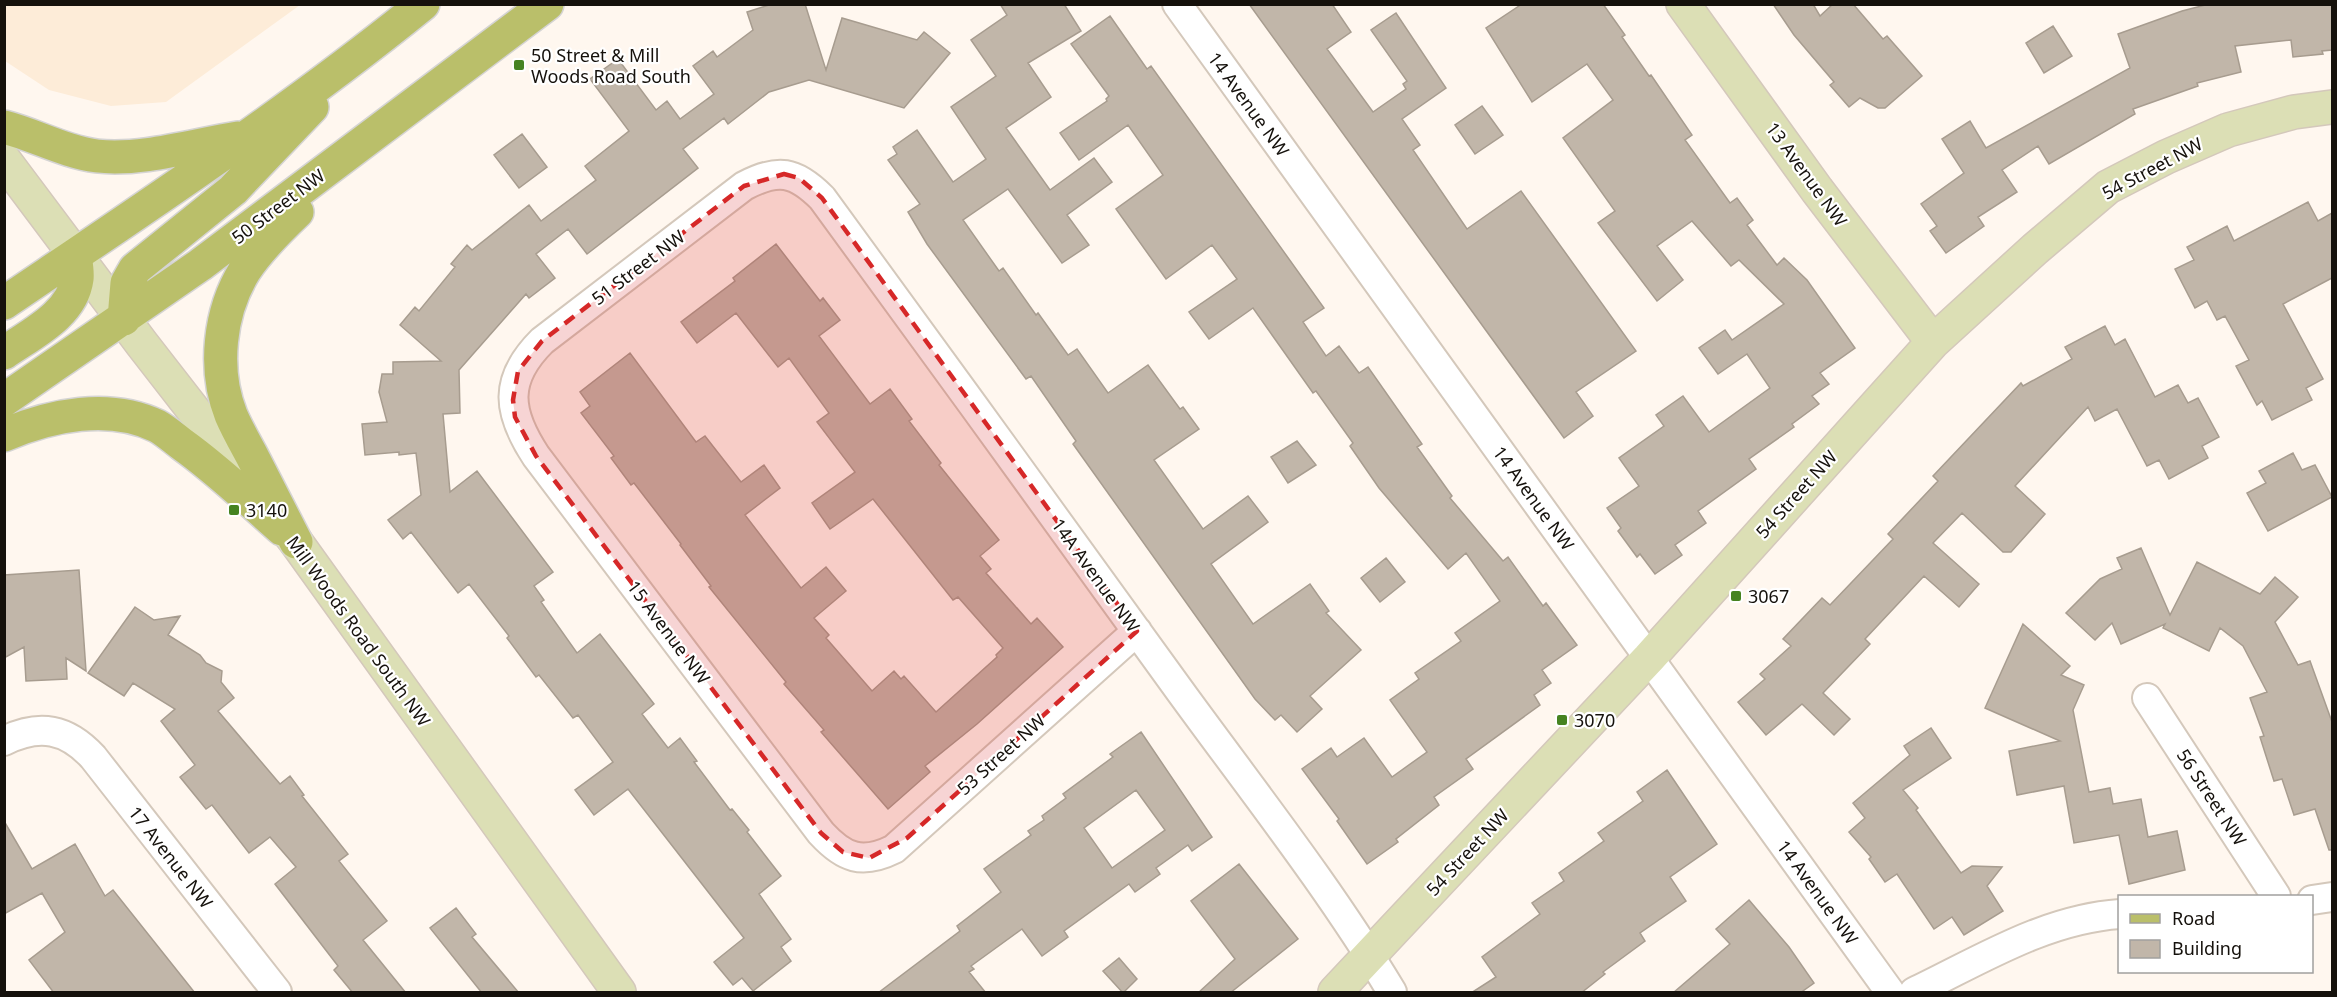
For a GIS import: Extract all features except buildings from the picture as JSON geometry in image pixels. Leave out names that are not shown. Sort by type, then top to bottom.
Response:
[{"type":"main road","points":[[4,303],[246,137],[367,50],[423,4]]},
{"type":"main road","name":"50 Street NW","points":[[4,400],[200,265],[547,4]]},
{"type":"main road","points":[[124,319],[127,283],[135,269],[233,190],[367,50]]},
{"type":"main road","points":[[296,542],[231,415],[220,366],[223,334],[229,308],[245,271],[275,233],[398,116]]},
{"type":"main road","points":[[4,127],[97,156],[132,156],[246,137]]},
{"type":"main road","points":[[4,353],[52,319],[63,308],[77,279],[75,255]]},
{"type":"main road","points":[[4,435],[51,420],[91,413],[129,416],[158,427],[202,458],[296,542]]},
{"type":"street","name":"14 Avenue NW","points":[[1177,4],[1890,993]]},
{"type":"street","name":"13 Avenue NW","points":[[1683,4],[1817,190],[1933,342]]},
{"type":"street","name":"54 Street NW","points":[[1335,993],[1649,658],[1933,342],[2043,242],[2108,188],[2166,157],[2228,130],[2294,112],[2332,108]]},
{"type":"street","name":"Mill Woods Road South NW","points":[[4,160],[296,542],[619,993]]},
{"type":"street","name":"51 Street NW","points":[[515,387],[518,370],[527,356],[542,341],[744,186],[762,177],[784,174]]},
{"type":"street","name":"14A Avenue NW","points":[[784,174],[799,178],[822,198],[1358,936],[1392,993]]},
{"type":"street","name":"15 Avenue NW","points":[[515,387],[513,400],[516,417],[524,438],[536,456],[821,833],[837,848],[855,858]]},
{"type":"street","name":"53 Street NW","points":[[855,858],[875,857],[894,849],[1137,631]]},
{"type":"street","name":"56 Street NW","points":[[2147,698],[2275,895]]},
{"type":"street","name":"17 Avenue NW","points":[[4,741],[34,731],[56,732],[79,741],[278,993]]},
{"type":"street","points":[[2313,900],[2332,897]]},
{"type":"street","points":[[1914,993],[2031,935],[2078,921],[2118,914]]},
{"type":"highlighted area","points":[[784,174],[799,178],[822,198],[1137,631],[907,838],[869,858],[843,852],[821,833],[536,456],[515,417],[513,400],[518,371],[542,341],[744,186]]},
{"type":"shaded area","points":[[4,5],[300,5],[166,102],[111,106],[49,90],[5,61]]},
{"type":"place","name":"50 Street & Mill Woods Road South","points":[[519,65]]},
{"type":"place","name":"3140","points":[[234,510]]},
{"type":"place","name":"3067","points":[[1736,596]]},
{"type":"place","name":"3070","points":[[1562,720]]}]
